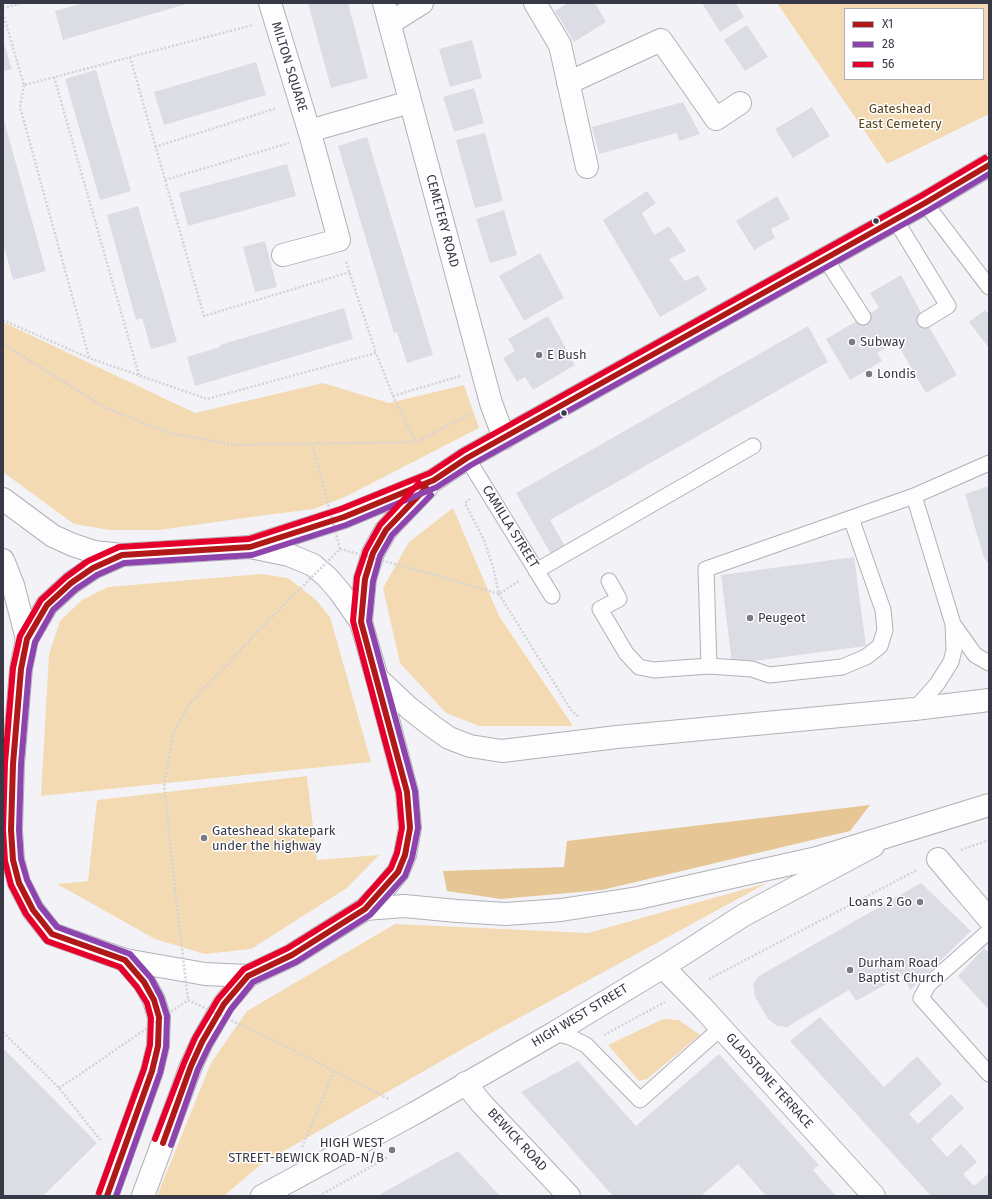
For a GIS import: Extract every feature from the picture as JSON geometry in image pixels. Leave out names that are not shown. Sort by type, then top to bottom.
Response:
[{"type":"main road","points":[[387,13],[422,3]]},
{"type":"main road","points":[[535,3],[560,45],[587,166]]},
{"type":"main road","name":"MILTON SQUARE","points":[[272,11],[310,134],[339,240]]},
{"type":"main road","name":"CEMETERY ROAD","points":[[387,13],[491,403],[504,438]]},
{"type":"main road","points":[[568,83],[661,40],[716,119],[740,103]]},
{"type":"main road","points":[[310,134],[410,102]]},
{"type":"main road","points":[[3,499],[53,536],[73,546],[94,552],[122,556],[250,547],[344,517],[434,480],[467,458],[925,203],[989,165]]},
{"type":"main road","points":[[283,255],[339,240]]},
{"type":"main road","points":[[361,622],[365,579],[373,553],[386,530],[434,480]]},
{"type":"main road","points":[[143,1196],[191,1066],[202,1042],[224,1004],[248,976],[292,955],[365,909],[398,872],[405,855],[410,828],[407,792],[361,622],[340,592],[327,577],[313,565],[289,555],[250,547]]},
{"type":"main road","points":[[122,556],[93,568],[70,583],[47,605],[27,639],[20,677],[13,764],[11,822],[13,860],[19,884],[33,910],[52,934],[125,960],[205,974],[248,976]]},
{"type":"main road","points":[[3,560],[13,585],[27,639]]},
{"type":"main road","points":[[377,678],[409,708],[449,738],[470,746],[502,751],[617,737],[915,709],[989,700]]},
{"type":"main road","points":[[365,909],[404,906],[506,914],[561,910],[638,898],[817,858],[989,805]]},
{"type":"main road","name":"HIGH WEST STREET","points":[[262,1196],[416,1113],[465,1083],[554,1033],[663,967],[744,915],[897,833]]},
{"type":"main road","points":[[938,859],[989,918]]},
{"type":"main road","points":[[107,1196],[152,1071],[158,1046],[159,1017],[154,1000],[144,982],[125,960]]},
{"type":"main road","name":"GLADSTONE TERRACE","points":[[663,967],[687,991],[874,1196]]},
{"type":"main road","name":"BEWICK ROAD","points":[[465,1083],[482,1104],[570,1196]]},
{"type":"lane","points":[[925,203],[989,287]]},
{"type":"lane","points":[[895,219],[948,306],[925,320]]},
{"type":"lane","points":[[825,258],[863,317]]},
{"type":"lane","points":[[536,571],[753,446]]},
{"type":"lane","name":"CAMILLA STREET","points":[[467,458],[552,596]]},
{"type":"lane","points":[[709,666],[706,569],[914,496],[989,463]]},
{"type":"lane","points":[[914,496],[953,624],[954,650],[951,662],[937,684],[915,709]]},
{"type":"lane","points":[[609,581],[619,600],[600,609],[626,653],[639,667],[654,670],[709,666],[752,669],[769,675],[842,667],[866,658],[880,646],[885,630],[883,610],[851,518]]},
{"type":"lane","points":[[953,624],[975,655],[989,664]]},
{"type":"lane","points":[[989,931],[928,985],[921,998],[989,1074]]},
{"type":"lane","points":[[554,1033],[570,1037],[586,1045],[640,1100],[721,1028]]},
{"type":"path","points":[[3,8],[22,3]]},
{"type":"path","points":[[24,85],[130,57],[272,11]]},
{"type":"path","points":[[3,16],[24,85],[20,107],[89,358]]},
{"type":"path","points":[[130,57],[204,316],[350,272]]},
{"type":"path","points":[[54,77],[140,375]]},
{"type":"path","points":[[155,147],[300,100]]},
{"type":"path","points":[[165,180],[310,134]]},
{"type":"path","points":[[339,240],[376,353],[393,396],[416,442]]},
{"type":"path","points":[[3,320],[89,358],[207,399],[376,353]]},
{"type":"path","points":[[3,344],[106,408],[169,433],[234,445],[416,442],[491,403]]},
{"type":"path","points":[[393,396],[482,370]]},
{"type":"path","points":[[312,444],[340,549]]},
{"type":"path","points":[[486,489],[465,502],[484,540],[493,567],[498,594],[571,710],[582,719]]},
{"type":"path","points":[[340,549],[498,594],[536,571]]},
{"type":"path","points":[[188,1000],[172,868],[164,784],[173,734],[188,706],[258,631],[340,549]]},
{"type":"path","points":[[188,1000],[294,1050],[416,1113]]},
{"type":"path","points":[[59,1088],[188,1000]]},
{"type":"path","points":[[3,1032],[59,1088],[103,1144]]},
{"type":"path","points":[[287,1182],[334,1072]]},
{"type":"path","points":[[319,1196],[392,1155]]},
{"type":"green space","name":"Gateshead East Cemetery","points":[[777,3],[989,3],[989,114],[887,164]]},
{"type":"green space","points":[[3,322],[195,413],[323,383],[389,403],[464,385],[479,428],[345,497],[314,509],[159,530],[109,530],[74,524],[3,472]]},
{"type":"green space","points":[[453,508],[499,616],[573,726],[479,726],[446,713],[400,663],[383,588],[409,542]]},
{"type":"green space","points":[[261,574],[288,578],[316,600],[330,617],[371,762],[41,796],[49,654],[60,621],[82,600],[108,587]]},
{"type":"green space","name":"Gateshead skatepark under the highway","points":[[307,776],[317,860],[379,855],[347,888],[251,949],[205,954],[155,939],[57,884],[88,881],[97,800]]},
{"type":"green space","points":[[767,883],[473,1043],[261,1164],[224,1196],[157,1196],[211,1063],[247,1011],[395,924],[588,933]]},
{"type":"green space","points":[[663,1019],[679,1020],[700,1035],[647,1079],[639,1081],[608,1045]]},
{"type":"shaded area","points":[[870,805],[850,831],[602,890],[501,899],[447,891],[443,871],[564,867],[567,841]]},
{"type":"building","points":[[83,3],[190,3],[63,40],[55,11]]},
{"type":"building","points":[[308,3],[348,3],[368,78],[331,88]]},
{"type":"building","points":[[568,3],[595,3],[606,22],[574,42],[555,11]]},
{"type":"building","points":[[702,3],[736,3],[744,17],[720,32]]},
{"type":"building","points":[[747,25],[768,57],[745,71],[724,40]]},
{"type":"building","points":[[472,40],[482,78],[450,87],[439,49]]},
{"type":"building","points":[[3,41],[12,69],[3,71]]},
{"type":"building","points":[[256,62],[266,95],[164,125],[154,92]]},
{"type":"building","points":[[96,70],[131,191],[100,200],[65,79]]},
{"type":"building","points":[[474,88],[484,123],[454,132],[443,97]]},
{"type":"building","points":[[683,102],[700,134],[679,141],[677,133],[599,154],[592,127]]},
{"type":"building","points":[[812,107],[830,136],[793,158],[775,129]]},
{"type":"building","points":[[3,117],[46,271],[13,280],[3,243]]},
{"type":"building","points":[[485,133],[503,201],[475,208],[456,140]]},
{"type":"building","points":[[367,137],[433,355],[407,363],[397,332],[394,333],[338,146]]},
{"type":"building","points":[[287,164],[296,196],[188,226],[179,193]]},
{"type":"building","points":[[647,191],[656,203],[642,213],[654,235],[669,226],[686,251],[669,259],[685,281],[698,275],[707,290],[660,317],[603,220]]},
{"type":"building","points":[[777,196],[790,219],[771,229],[775,238],[754,250],[736,221]]},
{"type":"building","points":[[138,206],[177,342],[151,349],[142,318],[136,320],[107,215]]},
{"type":"building","points":[[504,210],[517,255],[490,263],[476,219]]},
{"type":"building","points":[[265,241],[277,287],[255,292],[243,247]]},
{"type":"building","points":[[540,253],[564,298],[524,321],[499,276]]},
{"type":"building","points":[[901,275],[957,375],[926,393],[896,342],[877,353],[882,361],[850,380],[826,339],[879,308],[870,293]]},
{"type":"building","points":[[344,308],[353,339],[195,386],[187,357],[220,347],[220,345]]},
{"type":"building","points":[[985,310],[989,315],[989,348],[969,322]]},
{"type":"building","name":"E Bush","points":[[548,316],[575,365],[533,390],[525,377],[517,382],[503,358],[515,351],[508,339]]},
{"type":"building","points":[[808,326],[828,362],[550,520],[566,548],[552,556],[516,493]]},
{"type":"building","points":[[989,486],[989,564],[984,558],[965,494]]},
{"type":"building","points":[[854,557],[866,646],[732,664],[721,575]]},
{"type":"building","name":"Durham Road Baptist Church","points":[[921,883],[971,931],[910,990],[903,975],[856,1001],[849,990],[787,1027],[777,1026],[768,1019],[755,997],[753,984],[759,976]]},
{"type":"building","points":[[984,948],[989,953],[989,1010],[958,976]]},
{"type":"building","points":[[820,1017],[884,1087],[917,1056],[942,1084],[909,1114],[918,1124],[951,1094],[964,1108],[931,1139],[947,1157],[961,1144],[977,1162],[963,1174],[974,1186],[988,1174],[989,1196],[931,1196],[790,1041]]},
{"type":"building","points":[[3,1048],[97,1143],[43,1196],[3,1196]]},
{"type":"building","points":[[719,1054],[819,1165],[813,1170],[836,1196],[766,1196],[738,1164],[701,1196],[613,1196],[521,1092],[578,1061],[636,1126]]},
{"type":"building","points":[[458,1151],[500,1196],[377,1196]]},
{"type":"transit line","name":"56","points":[[99,1193],[144,1069],[150,1045],[151,1018],[147,1003],[137,987],[120,967],[47,941],[26,914],[11,885],[5,861],[3,830],[5,763],[13,668],[20,636],[41,600],[66,577],[88,561],[119,547],[249,539],[341,509],[430,473],[463,451],[921,196],[985,158]]},
{"type":"transit line","name":"X1","points":[[107,1196],[152,1071],[158,1046],[159,1017],[154,1000],[144,982],[125,960],[52,934],[33,910],[19,883],[13,860],[11,830],[13,764],[21,669],[27,639],[47,605],[71,583],[93,568],[122,555],[250,547],[344,517],[434,480],[467,458],[925,203],[989,165]]},
{"type":"transit line","name":"28","points":[[116,1196],[160,1073],[166,1047],[167,1016],[161,997],[151,978],[130,954],[57,927],[40,906],[27,880],[21,859],[19,830],[21,764],[29,670],[35,642],[53,610],[76,589],[97,575],[124,563],[252,555],[346,525],[437,487],[471,465],[929,210],[989,174]]},
{"type":"transit line","name":"56","points":[[155,1139],[195,1038],[218,999],[244,969],[288,948],[360,903],[391,868],[397,853],[402,828],[399,793],[353,621],[357,577],[366,550],[380,525],[419,483]]},
{"type":"transit line","name":"X1","points":[[163,1143],[191,1066],[202,1042],[224,1004],[248,976],[292,955],[365,909],[398,872],[405,855],[410,828],[407,792],[361,622],[365,579],[373,553],[386,530],[426,488]]},
{"type":"transit line","name":"28","points":[[171,1145],[198,1069],[209,1046],[231,1009],[253,982],[296,962],[370,915],[405,876],[412,858],[418,828],[415,791],[369,621],[373,581],[380,556],[392,535],[431,495]]},
{"type":"place","name":"Subway","points":[[852,342]]},
{"type":"place","name":"E Bush","points":[[539,355]]},
{"type":"place","name":"Londis","points":[[869,374]]},
{"type":"place","name":"Peugeot","points":[[750,618]]},
{"type":"place","name":"Gateshead skatepark under the highway","points":[[204,838]]},
{"type":"place","name":"Loans 2 Go","points":[[920,902]]},
{"type":"place","name":"Durham Road Baptist Church","points":[[850,970]]},
{"type":"place","name":"HIGH WEST STREET-BEWICK ROAD-N/B","points":[[392,1150]]}]
